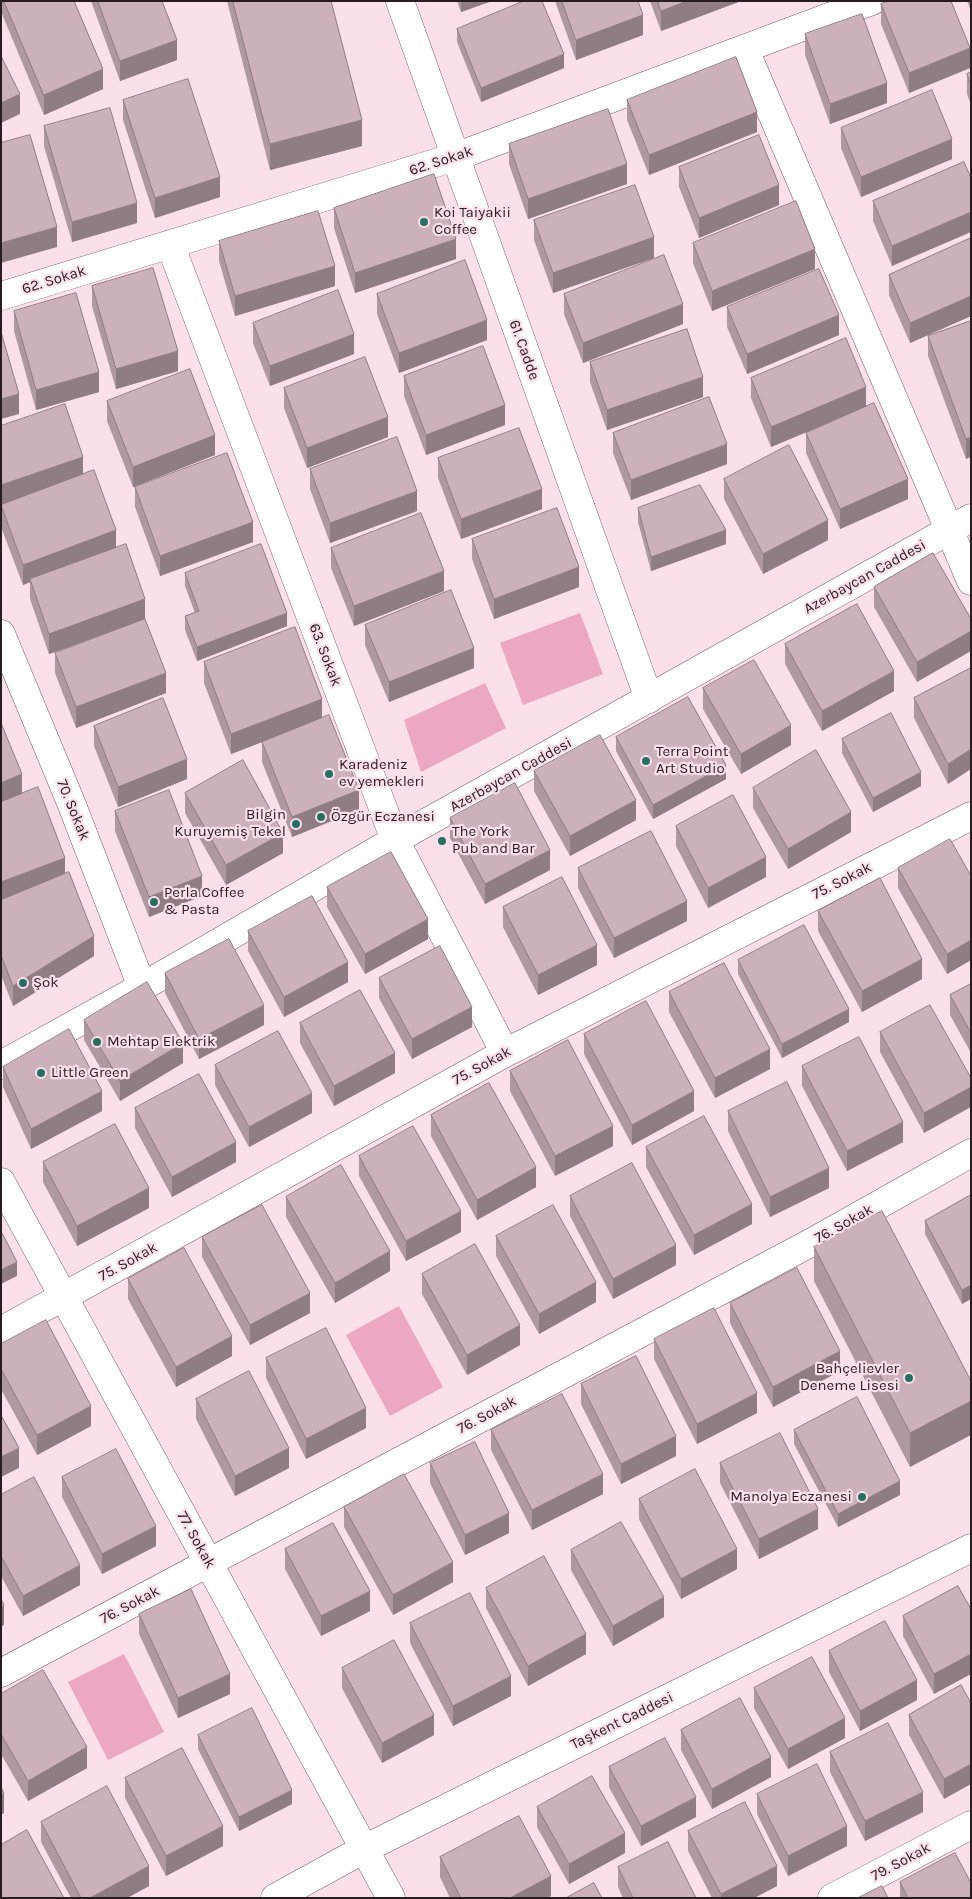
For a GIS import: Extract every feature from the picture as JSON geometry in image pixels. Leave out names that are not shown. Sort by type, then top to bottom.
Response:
[{"type":"street","name":"61. Cadde","points":[[400,1],[649,699]]},
{"type":"street","name":"62. Sokak","points":[[1,296],[455,157],[872,1]]},
{"type":"street","points":[[745,50],[960,524],[971,581]]},
{"type":"street","name":"63. Sokak","points":[[170,244],[395,840],[505,1054]]},
{"type":"street","name":"Azerbaycan Caddesi","points":[[1,1065],[142,987],[395,840],[960,524]]},
{"type":"street","name":"70. Sokak","points":[[1,634],[72,805],[142,987]]},
{"type":"street","name":"75. Sokak","points":[[1,1331],[505,1054],[971,816]]},
{"type":"street","name":"76. Sokak","points":[[1,1673],[807,1245],[971,1153]]},
{"type":"street","name":"77. Sokak","points":[[1,1182],[390,1898]]},
{"type":"street","name":"Taşkent Caddesi","points":[[275,1898],[364,1849],[971,1548]]},
{"type":"street","name":"79. Sokak","points":[[832,1898],[971,1825]]},
{"type":"shaded area","points":[[580,613],[603,674],[523,705],[500,643]]},
{"type":"shaded area","points":[[485,683],[506,728],[421,772],[404,720]]},
{"type":"shaded area","points":[[399,1306],[443,1387],[390,1416],[346,1335]]},
{"type":"shaded area","points":[[124,1654],[164,1732],[108,1760],[68,1682]]},
{"type":"building","points":[[4,1],[74,1],[103,69],[44,95]]},
{"type":"building","points":[[98,1],[162,1],[177,40],[120,61]]},
{"type":"building","points":[[233,1],[331,1],[362,120],[270,144]]},
{"type":"building","points":[[524,1],[542,1],[564,54],[481,88],[457,29]]},
{"type":"building","points":[[562,1],[638,1],[643,15],[576,40]]},
{"type":"building","points":[[658,1],[687,1],[661,11]]},
{"type":"building","points":[[889,1],[951,1],[970,48],[909,73],[881,4]]},
{"type":"building","points":[[862,14],[887,83],[830,104],[805,34]]},
{"type":"building","points":[[1,56],[20,94],[1,103]]},
{"type":"building","points":[[736,57],[757,112],[649,155],[627,100]]},
{"type":"building","points":[[971,72],[971,85],[967,74]]},
{"type":"building","points":[[188,79],[220,177],[155,198],[123,100]]},
{"type":"building","points":[[932,90],[952,139],[861,177],[841,128]]},
{"type":"building","points":[[110,108],[137,203],[72,222],[44,126]]},
{"type":"building","points":[[608,109],[627,164],[528,199],[509,144]]},
{"type":"building","points":[[30,135],[57,227],[1,243],[1,143]]},
{"type":"building","points":[[759,135],[779,185],[699,218],[679,167]]},
{"type":"building","points":[[964,162],[971,178],[971,212],[892,246],[873,201]]},
{"type":"building","points":[[434,174],[456,239],[355,273],[334,208]]},
{"type":"building","points":[[635,185],[654,237],[553,273],[534,220]]},
{"type":"building","points":[[796,201],[815,249],[712,291],[693,243]]},
{"type":"building","points":[[318,211],[335,266],[235,296],[219,241]]},
{"type":"building","points":[[971,238],[971,296],[910,323],[889,275]]},
{"type":"building","points":[[664,255],[683,304],[583,343],[564,294]]},
{"type":"building","points":[[465,260],[487,320],[399,353],[377,294]]},
{"type":"building","points":[[153,268],[178,351],[116,369],[92,286]]},
{"type":"building","points":[[819,269],[839,315],[747,354],[727,307]]},
{"type":"building","points":[[338,290],[354,334],[270,366],[253,323]]},
{"type":"building","points":[[76,293],[99,372],[36,390],[14,311]]},
{"type":"building","points":[[971,321],[971,437],[966,439],[928,336]]},
{"type":"building","points":[[687,329],[703,377],[607,410],[590,362]]},
{"type":"building","points":[[1,332],[19,394],[1,399]]},
{"type":"building","points":[[846,338],[866,387],[771,427],[751,378]]},
{"type":"building","points":[[483,346],[505,405],[426,435],[404,376]]},
{"type":"building","points":[[365,357],[388,417],[307,448],[284,388]]},
{"type":"building","points":[[190,369],[215,435],[133,467],[107,401]]},
{"type":"building","points":[[709,397],[727,444],[631,480],[613,433]]},
{"type":"building","points":[[874,403],[908,479],[840,509],[806,433]]},
{"type":"building","points":[[65,404],[83,457],[1,485],[1,426]]},
{"type":"building","points":[[519,428],[542,489],[461,519],[438,458]]},
{"type":"building","points":[[397,437],[417,491],[330,523],[310,469]]},
{"type":"building","points":[[789,445],[828,520],[763,554],[724,479]]},
{"type":"building","points":[[227,453],[253,522],[160,556],[135,487]]},
{"type":"building","points":[[94,470],[116,530],[23,565],[1,505]]},
{"type":"building","points":[[700,485],[726,530],[651,557],[638,508]]},
{"type":"building","points":[[557,508],[579,567],[494,599],[472,539]]},
{"type":"building","points":[[421,513],[444,571],[354,606],[331,548]]},
{"type":"building","points":[[126,544],[145,599],[49,634],[30,579]]},
{"type":"building","points":[[261,544],[287,613],[197,647],[185,616],[199,611],[185,573]]},
{"type":"building","points":[[933,553],[971,619],[971,631],[917,662],[874,587]]},
{"type":"building","points":[[451,590],[474,648],[389,682],[365,625]]},
{"type":"building","points":[[857,604],[894,671],[822,711],[785,644]]},
{"type":"building","points":[[145,619],[166,673],[76,707],[55,653]]},
{"type":"building","points":[[295,627],[322,699],[231,734],[204,662]]},
{"type":"building","points":[[754,660],[791,725],[741,754],[703,688]]},
{"type":"building","points":[[971,668],[971,749],[948,764],[914,698]]},
{"type":"building","points":[[688,697],[726,765],[653,805],[616,737]]},
{"type":"building","points":[[163,698],[187,759],[118,787],[94,726]]},
{"type":"building","points":[[891,713],[921,772],[873,798],[842,739]]},
{"type":"building","points":[[329,715],[359,790],[292,817],[262,742]]},
{"type":"building","points":[[1,723],[22,774],[1,783]]},
{"type":"building","points":[[600,735],[636,800],[570,836],[534,771]]},
{"type":"building","points":[[816,750],[851,812],[788,849],[753,788]]},
{"type":"building","points":[[243,760],[283,833],[226,865],[185,793]]},
{"type":"building","points":[[515,783],[550,850],[485,884],[450,818]]},
{"type":"building","points":[[38,787],[65,858],[1,882],[1,802]]},
{"type":"building","points":[[169,790],[202,876],[149,897],[115,811]]},
{"type":"building","points":[[733,795],[766,857],[708,888],[676,826]]},
{"type":"building","points":[[651,831],[687,901],[614,938],[578,868]]},
{"type":"building","points":[[950,839],[971,876],[971,940],[947,954],[898,868]]},
{"type":"building","points":[[391,852],[428,919],[365,954],[327,887]]},
{"type":"building","points":[[69,872],[94,936],[13,986],[1,955],[1,900]]},
{"type":"building","points":[[562,877],[597,945],[538,975],[503,907]]},
{"type":"building","points":[[880,878],[922,959],[862,991],[818,911]]},
{"type":"building","points":[[312,896],[348,962],[284,997],[248,931]]},
{"type":"building","points":[[804,925],[849,1009],[782,1044],[738,960]]},
{"type":"building","points":[[229,939],[264,1005],[199,1039],[165,973]]},
{"type":"building","points":[[440,946],[472,1007],[412,1039],[379,978]]},
{"type":"building","points":[[724,963],[770,1049],[715,1078],[669,992]]},
{"type":"building","points":[[147,982],[183,1043],[120,1081],[84,1020]]},
{"type":"building","points":[[971,984],[971,1033],[950,995]]},
{"type":"building","points":[[360,990],[395,1053],[334,1086],[300,1023]]},
{"type":"building","points":[[646,1001],[694,1091],[632,1125],[584,1034]]},
{"type":"building","points":[[930,1005],[971,1078],[971,1087],[924,1113],[880,1032]]},
{"type":"building","points":[[69,1029],[102,1091],[31,1129],[3,1067]]},
{"type":"building","points":[[278,1031],[312,1093],[249,1127],[215,1065]]},
{"type":"building","points":[[859,1037],[903,1122],[847,1151],[802,1066]]},
{"type":"building","points":[[568,1040],[613,1126],[555,1156],[510,1071]]},
{"type":"building","points":[[199,1074],[236,1142],[172,1177],[135,1108]]},
{"type":"building","points":[[787,1082],[829,1168],[770,1197],[728,1111]]},
{"type":"building","points":[[489,1083],[536,1167],[477,1200],[431,1115]]},
{"type":"building","points":[[704,1116],[752,1204],[694,1235],[646,1147]]},
{"type":"building","points":[[115,1124],[149,1188],[77,1226],[43,1162]]},
{"type":"building","points":[[413,1126],[461,1211],[406,1241],[359,1156]]},
{"type":"building","points":[[632,1163],[676,1245],[613,1279],[570,1196]]},
{"type":"building","points":[[341,1165],[390,1251],[335,1283],[286,1197]]},
{"type":"building","points":[[971,1195],[971,1285],[962,1290],[925,1221]]},
{"type":"building","points":[[262,1205],[310,1293],[250,1325],[202,1237]]},
{"type":"building","points":[[553,1205],[596,1282],[539,1314],[496,1236]]},
{"type":"building","points":[[882,1211],[971,1381],[971,1401],[910,1433],[814,1247]]},
{"type":"building","points":[[1,1231],[17,1262],[1,1270]]},
{"type":"building","points":[[475,1244],[520,1325],[467,1355],[422,1274]]},
{"type":"building","points":[[184,1248],[232,1336],[176,1367],[128,1279]]},
{"type":"building","points":[[797,1268],[840,1351],[773,1387],[730,1303]]},
{"type":"building","points":[[714,1308],[757,1393],[697,1424],[654,1339]]},
{"type":"building","points":[[46,1320],[91,1406],[37,1435],[1,1369],[1,1344]]},
{"type":"building","points":[[326,1328],[366,1408],[306,1439],[266,1358]]},
{"type":"building","points":[[636,1356],[676,1436],[621,1464],[581,1384]]},
{"type":"building","points":[[249,1371],[289,1448],[235,1476],[196,1399]]},
{"type":"building","points":[[562,1394],[603,1474],[532,1510],[491,1430]]},
{"type":"building","points":[[857,1397],[900,1481],[838,1514],[794,1430]]},
{"type":"building","points":[[1,1415],[19,1448],[1,1457]]},
{"type":"building","points":[[780,1433],[818,1509],[759,1539],[720,1463]]},
{"type":"building","points":[[475,1442],[509,1513],[465,1535],[430,1463]]},
{"type":"building","points":[[116,1449],[156,1526],[102,1554],[62,1477]]},
{"type":"building","points":[[695,1469],[737,1549],[681,1579],[639,1499]]},
{"type":"building","points":[[404,1474],[453,1562],[393,1595],[344,1507]]},
{"type":"building","points":[[34,1477],[80,1565],[23,1596],[1,1556],[1,1495]]},
{"type":"building","points":[[621,1522],[664,1597],[613,1626],[571,1550]]},
{"type":"building","points":[[333,1523],[370,1591],[321,1616],[285,1549]]},
{"type":"building","points":[[544,1556],[586,1634],[528,1666],[486,1588]]},
{"type":"building","points":[[958,1586],[971,1609],[971,1654],[934,1674],[903,1616]]},
{"type":"building","points":[[191,1589],[230,1674],[178,1698],[139,1614]]},
{"type":"building","points":[[470,1593],[511,1676],[453,1706],[410,1623]]},
{"type":"building","points":[[885,1621],[917,1680],[860,1711],[829,1651]]},
{"type":"building","points":[[394,1640],[434,1715],[382,1743],[342,1668]]},
{"type":"building","points":[[812,1657],[845,1718],[788,1749],[754,1688]]},
{"type":"building","points":[[43,1670],[87,1747],[28,1781],[1,1734],[1,1694]]},
{"type":"building","points":[[961,1685],[971,1703],[971,1764],[944,1779],[909,1715]]},
{"type":"building","points":[[740,1698],[771,1757],[712,1789],[681,1730]]},
{"type":"building","points":[[252,1708],[292,1790],[239,1817],[198,1735]]},
{"type":"building","points":[[888,1723],[923,1792],[865,1821],[830,1752]]},
{"type":"building","points":[[665,1738],[696,1797],[641,1826],[609,1767]]},
{"type":"building","points":[[182,1748],[223,1826],[166,1856],[125,1778]]},
{"type":"building","points":[[817,1764],[847,1826],[788,1856],[757,1794]]},
{"type":"building","points":[[592,1776],[625,1833],[569,1864],[537,1807]]},
{"type":"building","points":[[107,1786],[149,1866],[90,1898],[81,1898],[41,1822]]},
{"type":"building","points":[[745,1802],[777,1866],[721,1894],[688,1831]]},
{"type":"building","points":[[519,1816],[551,1876],[510,1898],[461,1898],[440,1857]]},
{"type":"building","points":[[27,1830],[64,1898],[1,1898],[1,1845]]},
{"type":"building","points":[[668,1842],[696,1898],[633,1898],[618,1867]]},
{"type":"building","points":[[955,1853],[971,1883],[971,1898],[908,1898],[900,1882]]},
{"type":"building","points":[[594,1883],[602,1898],[566,1898]]},
{"type":"building","points":[[882,1886],[888,1898],[858,1898]]},
{"type":"place","name":"Koi Taiyakii Coffee","points":[[424,222]]},
{"type":"place","name":"Terra Point Art Studio","points":[[646,761]]},
{"type":"place","name":"Karadeniz ev yemekleri","points":[[329,774]]},
{"type":"place","name":"Özgür Eczanesi","points":[[321,817]]},
{"type":"place","name":"Bilgin Kuruyemiş Tekel","points":[[296,824]]},
{"type":"place","name":"The York Pub and Bar","points":[[442,841]]},
{"type":"place","name":"Perla Coffee & Pasta","points":[[154,902]]},
{"type":"place","name":"Şok","points":[[23,983]]},
{"type":"place","name":"Mehtap Elektrik","points":[[97,1042]]},
{"type":"place","name":"Little Green","points":[[41,1073]]},
{"type":"place","name":"Bahçelievler Deneme Lisesi","points":[[909,1378]]},
{"type":"place","name":"Manolya Eczanesi","points":[[862,1497]]}]
